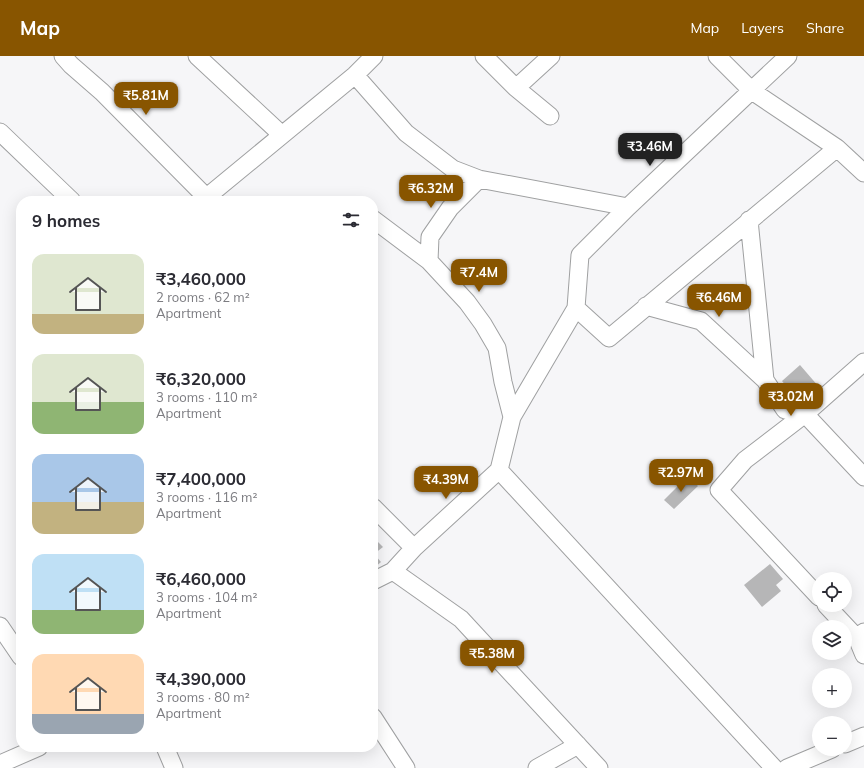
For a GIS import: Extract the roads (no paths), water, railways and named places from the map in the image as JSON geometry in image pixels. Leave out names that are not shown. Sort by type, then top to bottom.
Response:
[{"type":"street","points":[[63,56],[102,92],[201,196]]},
{"type":"street","points":[[197,56],[282,136]]},
{"type":"street","points":[[208,196],[356,75],[374,56]]},
{"type":"street","points":[[484,56],[516,88],[550,116]]},
{"type":"street","points":[[516,88],[551,56]]},
{"type":"street","points":[[717,56],[752,91],[837,148],[864,173]]},
{"type":"street","points":[[378,578],[393,571],[414,548],[499,470],[512,417],[576,308],[580,255],[628,207],[788,56]]},
{"type":"street","points":[[356,75],[406,133],[453,169],[479,180],[628,207]]},
{"type":"street","points":[[0,132],[67,196]]},
{"type":"street","points":[[576,308],[609,338],[837,148]]},
{"type":"street","points":[[429,261],[430,237],[450,208],[479,180]]},
{"type":"street","points":[[749,220],[765,380]]},
{"type":"street","points":[[378,223],[429,261],[468,302],[497,348],[503,382],[512,417]]},
{"type":"street","points":[[646,306],[701,320],[765,380],[785,410],[805,414],[864,477]]},
{"type":"street","points":[[812,589],[720,490],[745,460],[805,414],[864,362]]},
{"type":"street","points":[[499,470],[774,768]]},
{"type":"street","points":[[378,512],[414,548]]},
{"type":"street","points":[[393,571],[461,619],[599,768]]},
{"type":"street","points":[[834,612],[860,635],[864,655]]},
{"type":"street","points":[[0,626],[16,650]]},
{"type":"street","points":[[378,725],[406,768]]},
{"type":"street","points":[[852,741],[864,736]]},
{"type":"street","points":[[537,768],[578,745]]},
{"type":"street","points":[[0,764],[28,752]]},
{"type":"street","points":[[167,752],[174,768]]},
{"type":"street","points":[[787,768],[815,756]]}]
